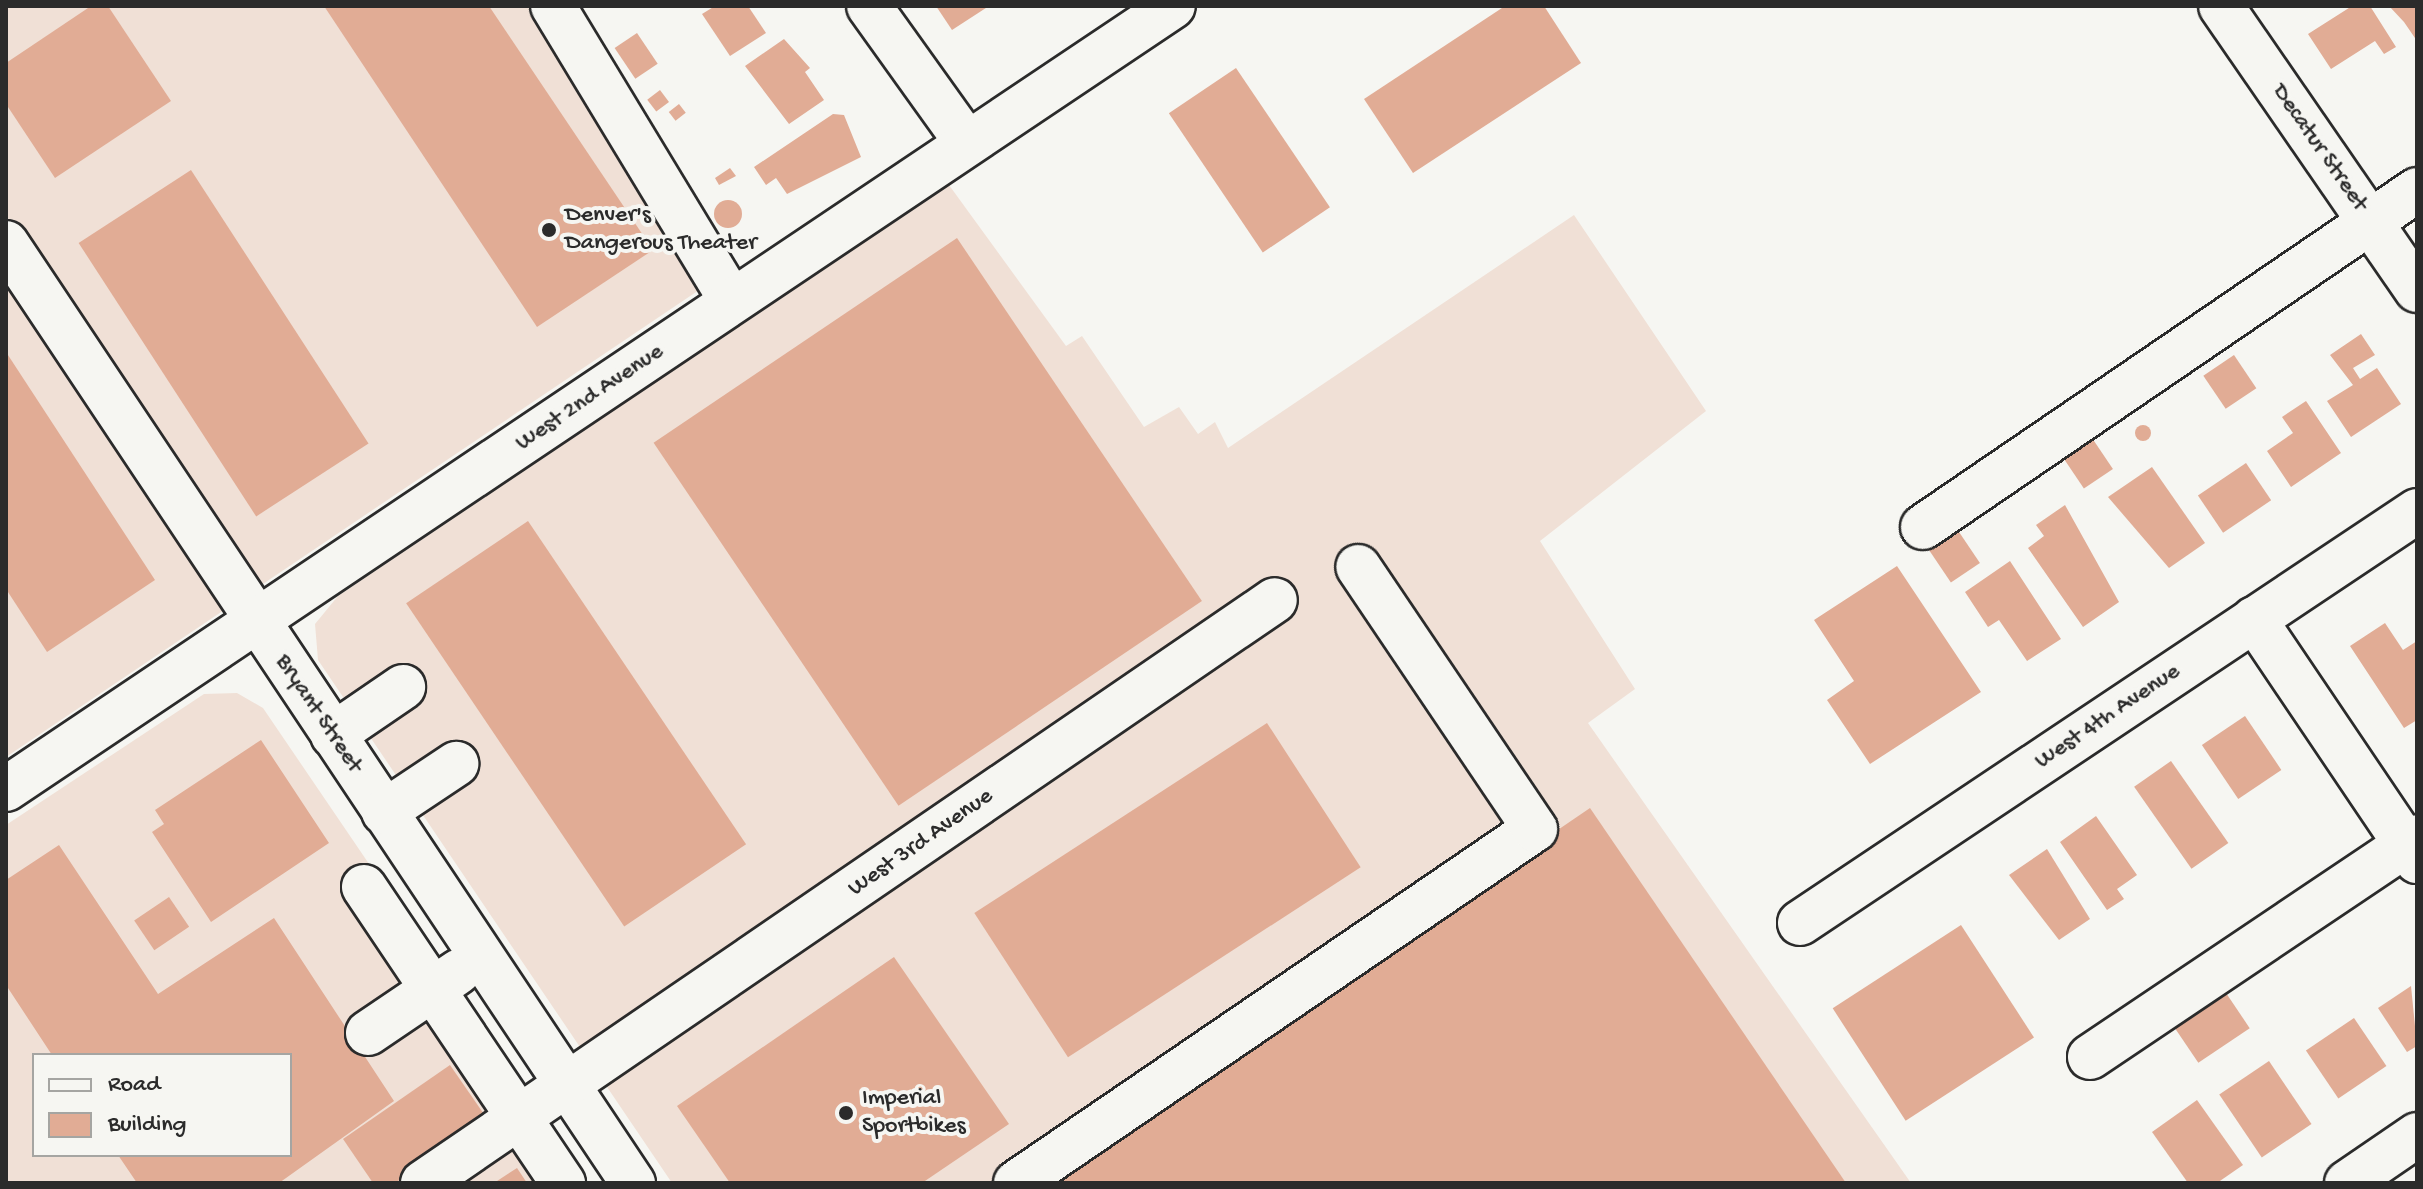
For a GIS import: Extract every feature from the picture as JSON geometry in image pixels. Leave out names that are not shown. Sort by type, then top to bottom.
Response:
[{"type":"street","points":[[553,6],[732,301]]},
{"type":"street","points":[[869,6],[967,143]]},
{"type":"street","name":"West 2nd Avenue","points":[[11,775],[256,621],[1173,6]]},
{"type":"street","name":"Decatur Street","points":[[2221,6],[2417,290]]},
{"type":"street","points":[[1923,527],[2417,190]]},
{"type":"street","name":"Bryant Street","points":[[6,243],[624,1170]]},
{"type":"street","name":"West 4th Avenue","points":[[1800,923],[2417,511]]},
{"type":"street","points":[[1016,1183],[1535,829],[1358,567]]},
{"type":"street","name":"West 3rd Avenue","points":[[423,1183],[1275,600]]},
{"type":"street","points":[[2090,1057],[2413,848],[2254,619]]},
{"type":"street","points":[[333,735],[403,687]]},
{"type":"street","points":[[384,812],[456,764]]},
{"type":"street","points":[[364,887],[563,1183]]},
{"type":"street","points":[[368,1033],[480,958]]},
{"type":"street","points":[[2347,1183],[2417,1135]]},
{"type":"street","points":[[576,1183],[624,1170]]},
{"type":"shaded area","points":[[6,6],[528,6],[708,284],[6,757]]},
{"type":"shaded area","points":[[949,185],[1066,346],[1082,336],[1144,427],[1179,407],[1198,434],[1215,422],[1228,448],[1574,215],[1706,411],[1540,541],[1635,689],[1588,723],[1911,1183],[672,1183],[318,660],[315,624],[338,596]]},
{"type":"shaded area","points":[[237,693],[263,708],[586,1183],[6,1183],[6,825],[204,694]]},
{"type":"building","points":[[91,6],[108,6],[171,101],[55,178],[6,104],[6,63]]},
{"type":"building","points":[[324,6],[489,6],[653,250],[537,327]]},
{"type":"building","points":[[715,6],[748,6],[766,33],[730,56],[702,14]]},
{"type":"building","points":[[936,6],[989,6],[952,30]]},
{"type":"building","points":[[1505,6],[1544,6],[1581,63],[1413,173],[1364,99]]},
{"type":"building","points":[[2352,6],[2370,6],[2396,47],[2384,54],[2375,41],[2331,69],[2308,34]]},
{"type":"building","points":[[2389,6],[2417,6],[2417,41],[2404,22]]},
{"type":"building","points":[[637,33],[658,64],[635,79],[615,48]]},
{"type":"building","points":[[784,39],[810,68],[805,72],[824,100],[789,124],[745,66]]},
{"type":"building","points":[[1236,68],[1330,207],[1263,253],[1169,113]]},
{"type":"building","points":[[660,90],[669,102],[656,112],[647,100]]},
{"type":"building","points":[[679,104],[686,113],[676,121],[669,112]]},
{"type":"building","points":[[833,114],[844,115],[861,157],[787,194],[776,178],[766,185],[754,167]]},
{"type":"building","points":[[730,168],[736,176],[719,185],[715,178]]},
{"type":"building","points":[[191,170],[369,443],[256,516],[79,243]]},
{"type":"building","points":[[728,200],[738,204],[742,214],[738,224],[728,228],[718,224],[714,214],[718,204]]},
{"type":"building","points":[[957,238],[1202,601],[898,806],[654,443]]},
{"type":"building","points":[[2361,334],[2375,355],[2353,368],[2360,379],[2377,368],[2401,404],[2351,437],[2327,401],[2353,385],[2330,355]]},
{"type":"building","points":[[6,352],[155,580],[47,652],[6,589]]},
{"type":"building","points":[[2234,355],[2256,388],[2226,409],[2203,376]]},
{"type":"building","points":[[2306,401],[2341,453],[2291,487],[2267,451],[2293,433],[2282,417]]},
{"type":"building","points":[[2143,425],[2151,433],[2143,441],[2135,433]]},
{"type":"building","points":[[2090,435],[2113,469],[2084,489],[2061,455]]},
{"type":"building","points":[[2246,463],[2271,500],[2223,533],[2198,495]]},
{"type":"building","points":[[2152,467],[2205,543],[2169,568],[2108,497]]},
{"type":"building","points":[[2065,505],[2119,602],[2083,627],[2028,548],[2044,536],[2036,525]]},
{"type":"building","points":[[528,521],[746,844],[624,927],[406,603]]},
{"type":"building","points":[[1957,529],[1980,563],[1951,583],[1928,549]]},
{"type":"building","points":[[2010,561],[2061,639],[2027,661],[1999,620],[1988,627],[1965,592]]},
{"type":"building","points":[[1897,566],[1981,692],[1870,764],[1827,700],[1854,681],[1814,620]]},
{"type":"building","points":[[2385,623],[2403,650],[2417,641],[2417,720],[2404,728],[2350,646]]},
{"type":"building","points":[[2245,716],[2281,770],[2238,799],[2202,745]]},
{"type":"building","points":[[1267,723],[1361,867],[1068,1057],[974,913]]},
{"type":"building","points":[[261,740],[329,843],[211,922],[152,832],[164,824],[155,810]]},
{"type":"building","points":[[2171,761],[2228,843],[2191,869],[2134,787]]},
{"type":"building","points":[[1590,808],[1846,1183],[1040,1183]]},
{"type":"building","points":[[2096,816],[2137,875],[2117,889],[2124,899],[2107,910],[2060,842]]},
{"type":"building","points":[[59,845],[158,994],[274,918],[394,1101],[279,1183],[137,1183],[119,1157],[292,1157],[292,1053],[51,1053],[6,985],[6,880]]},
{"type":"building","points":[[2047,849],[2090,919],[2059,940],[2009,875]]},
{"type":"building","points":[[169,897],[189,927],[154,950],[134,920]]},
{"type":"building","points":[[1961,925],[2034,1037],[1906,1121],[1833,1008]]},
{"type":"building","points":[[894,957],[1009,1124],[922,1183],[730,1183],[677,1106]]},
{"type":"building","points":[[2411,986],[2417,1046],[2407,1052],[2378,1008]]},
{"type":"building","points":[[2224,990],[2250,1028],[2198,1063],[2173,1025]]},
{"type":"building","points":[[2354,1018],[2386,1066],[2338,1099],[2306,1050]]},
{"type":"building","points":[[2269,1061],[2311,1124],[2262,1158],[2219,1095]]},
{"type":"building","points":[[450,1065],[488,1120],[395,1183],[373,1183],[343,1139]]},
{"type":"building","points":[[2197,1100],[2243,1165],[2217,1183],[2188,1183],[2152,1132]]},
{"type":"building","points":[[517,1168],[527,1183],[494,1183]]},
{"type":"place","name":"Denver's Dangerous Theater","points":[[549,230]]},
{"type":"place","name":"Imperial Sportbikes","points":[[846,1113]]}]
